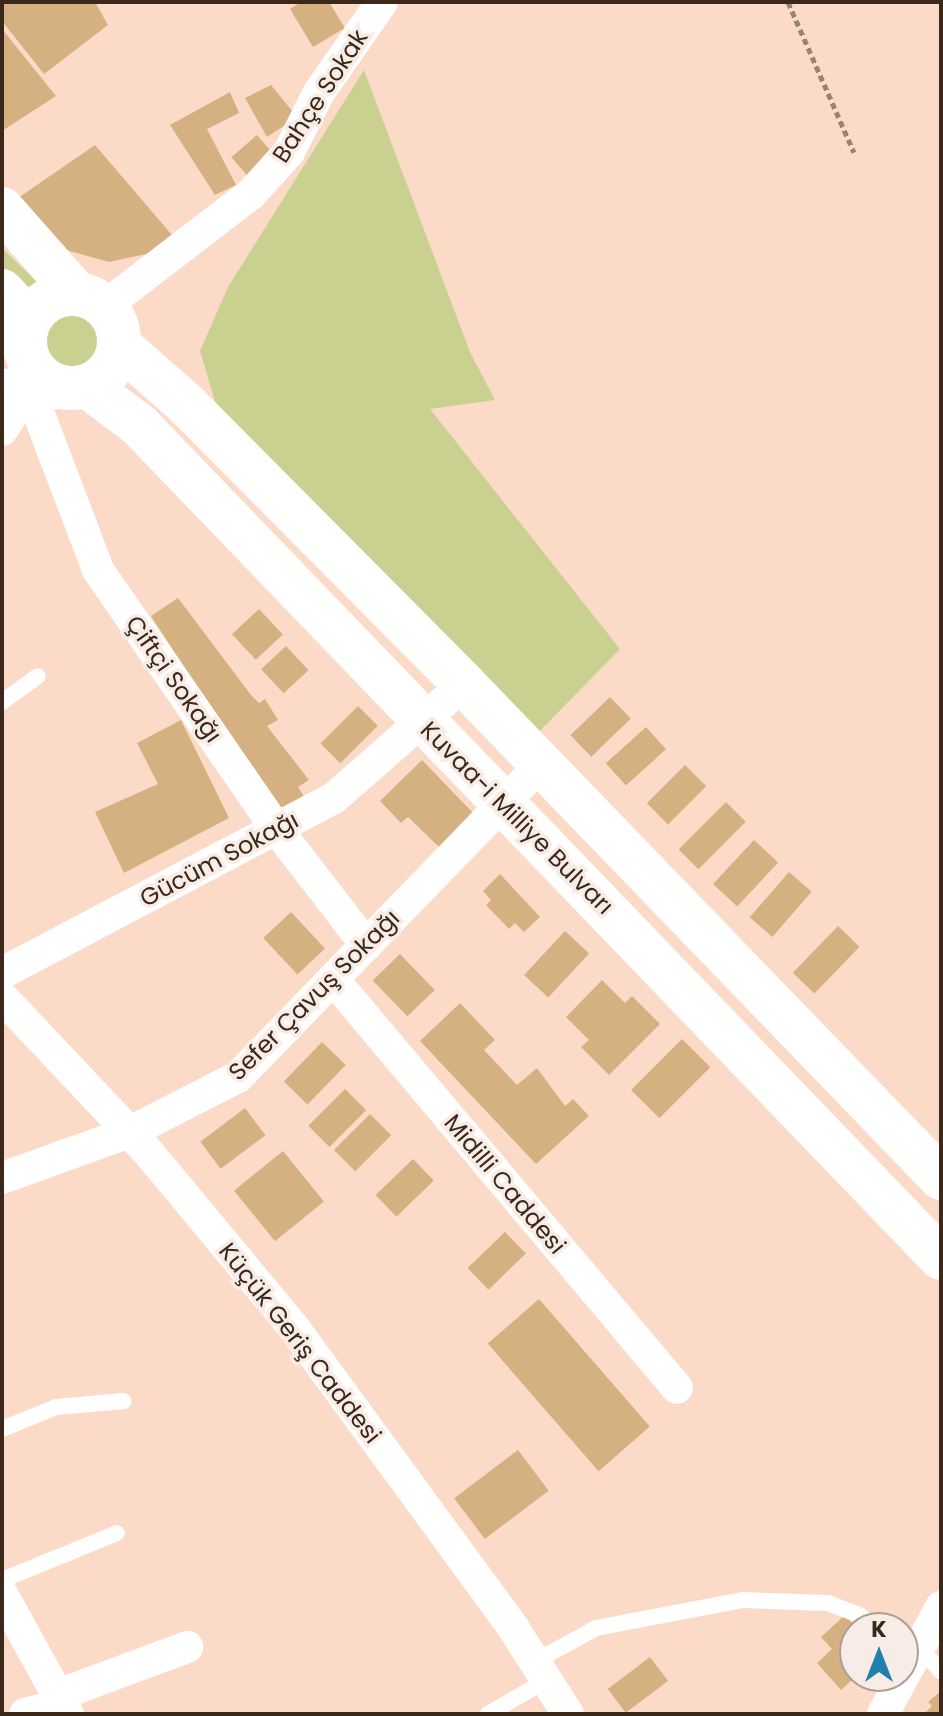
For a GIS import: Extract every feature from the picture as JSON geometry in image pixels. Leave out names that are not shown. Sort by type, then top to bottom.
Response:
[{"type":"main road","points":[[2,209],[187,405],[464,684],[941,1178]]},
{"type":"main road","points":[[15,320],[49,300],[100,315]]},
{"type":"main road","points":[[46,388],[109,370],[100,315]]},
{"type":"main road","name":"Kuvaa-i Milliye Bulvarı","points":[[15,320],[46,388],[139,425],[420,722],[505,800],[941,1258]]},
{"type":"street","name":"Bahçe Sokak","points":[[100,315],[251,194],[289,152],[318,94],[382,2]]},
{"type":"street","points":[[2,430],[46,388]]},
{"type":"street","name":"Çiftçi Sokağı","points":[[46,388],[98,570],[276,828],[366,945]]},
{"type":"street","name":"Gücüm Sokağı","points":[[2,973],[334,798],[464,684]]},
{"type":"street","name":"Sefer Çavuş Sokağı","points":[[2,1178],[130,1132],[238,1077],[541,764]]},
{"type":"street","name":"Midilli Caddesi","points":[[333,979],[677,1388]]},
{"type":"street","name":"Küçük Geriş Caddesi","points":[[2,997],[130,1132],[294,1328],[568,1714]]},
{"type":"street","points":[[2,1594],[63,1705]]},
{"type":"street","points":[[919,1659],[941,1607]]},
{"type":"street","points":[[25,1714],[63,1705],[187,1647]]},
{"type":"street","points":[[883,1714],[897,1692]]},
{"type":"lane","points":[[2,702],[38,676]]},
{"type":"lane","points":[[2,1429],[56,1407],[124,1401]]},
{"type":"lane","points":[[2,1580],[117,1533]]},
{"type":"lane","points":[[488,1714],[596,1628],[743,1600],[828,1603],[854,1612]]},
{"type":"path","points":[[788,2],[854,152]]},
{"type":"green space","points":[[364,70],[470,352],[495,400],[430,409],[620,649],[531,740],[219,415],[200,351],[228,287]]},
{"type":"green space","points":[[2,248],[45,290],[25,305],[2,267]]},
{"type":"green space","points":[[74,310],[97,319],[106,342],[97,365],[74,374],[51,365],[42,342],[51,319]]},
{"type":"building","points":[[2,2],[95,2],[108,25],[44,74],[2,21]]},
{"type":"building","points":[[301,2],[329,2],[345,28],[313,47],[290,9]]},
{"type":"building","points":[[2,29],[56,96],[2,131]]},
{"type":"building","points":[[271,85],[297,117],[267,137],[245,98]]},
{"type":"building","points":[[230,92],[239,113],[207,129],[236,185],[215,195],[170,125]]},
{"type":"building","points":[[257,135],[275,156],[250,178],[231,157]]},
{"type":"building","points":[[95,145],[172,235],[160,251],[109,262],[59,248],[18,198]]},
{"type":"building","points":[[178,598],[251,695],[259,703],[265,699],[278,720],[267,726],[309,780],[298,787],[305,798],[280,814],[151,616]]},
{"type":"building","points":[[259,609],[283,635],[256,660],[232,634]]},
{"type":"building","points":[[286,646],[309,670],[284,693],[261,669]]},
{"type":"building","points":[[610,697],[631,719],[591,757],[570,735]]},
{"type":"building","points":[[358,706],[378,726],[340,763],[321,743]]},
{"type":"building","points":[[181,720],[229,818],[124,873],[95,812],[158,784],[137,743]]},
{"type":"building","points":[[646,727],[666,749],[626,785],[606,763]]},
{"type":"building","points":[[422,760],[474,814],[440,848],[408,817],[401,823],[380,801]]},
{"type":"building","points":[[685,765],[706,786],[668,824],[647,803]]},
{"type":"building","points":[[726,802],[746,822],[698,869],[679,849]]},
{"type":"building","points":[[754,840],[778,863],[737,906],[713,884]]},
{"type":"building","points":[[789,872],[812,892],[772,937],[750,917]]},
{"type":"building","points":[[500,874],[540,917],[524,932],[515,923],[509,929],[486,905],[491,900],[483,891]]},
{"type":"building","points":[[291,912],[325,949],[297,974],[263,938]]},
{"type":"building","points":[[838,926],[860,947],[814,994],[793,973]]},
{"type":"building","points":[[565,931],[589,954],[548,997],[524,975]]},
{"type":"building","points":[[400,954],[435,990],[407,1016],[373,980]]},
{"type":"building","points":[[602,980],[625,1003],[632,996],[660,1024],[609,1075],[581,1047],[589,1040],[566,1017]]},
{"type":"building","points":[[460,1003],[495,1040],[484,1050],[517,1085],[537,1068],[565,1106],[573,1099],[589,1116],[536,1164],[420,1041]]},
{"type":"building","points":[[682,1039],[710,1067],[659,1118],[631,1090]]},
{"type":"building","points":[[322,1042],[346,1065],[308,1104],[284,1082]]},
{"type":"building","points":[[345,1089],[366,1110],[329,1147],[308,1126]]},
{"type":"building","points":[[245,1108],[265,1135],[221,1169],[200,1142]]},
{"type":"building","points":[[370,1114],[391,1135],[355,1171],[334,1150]]},
{"type":"building","points":[[283,1151],[324,1202],[275,1241],[234,1191]]},
{"type":"building","points":[[413,1159],[434,1181],[396,1217],[376,1195]]},
{"type":"building","points":[[505,1232],[526,1254],[488,1290],[468,1268]]},
{"type":"building","points":[[539,1299],[650,1427],[599,1471],[488,1344]]},
{"type":"building","points":[[518,1450],[549,1491],[485,1539],[454,1498]]},
{"type":"building","points":[[839,1620],[839,1688],[817,1663],[832,1649],[821,1637]]},
{"type":"building","points":[[650,1657],[668,1681],[626,1713],[608,1689]]},
{"type":"building","points":[[941,1691],[941,1714],[924,1714],[932,1706],[928,1702]]}]
